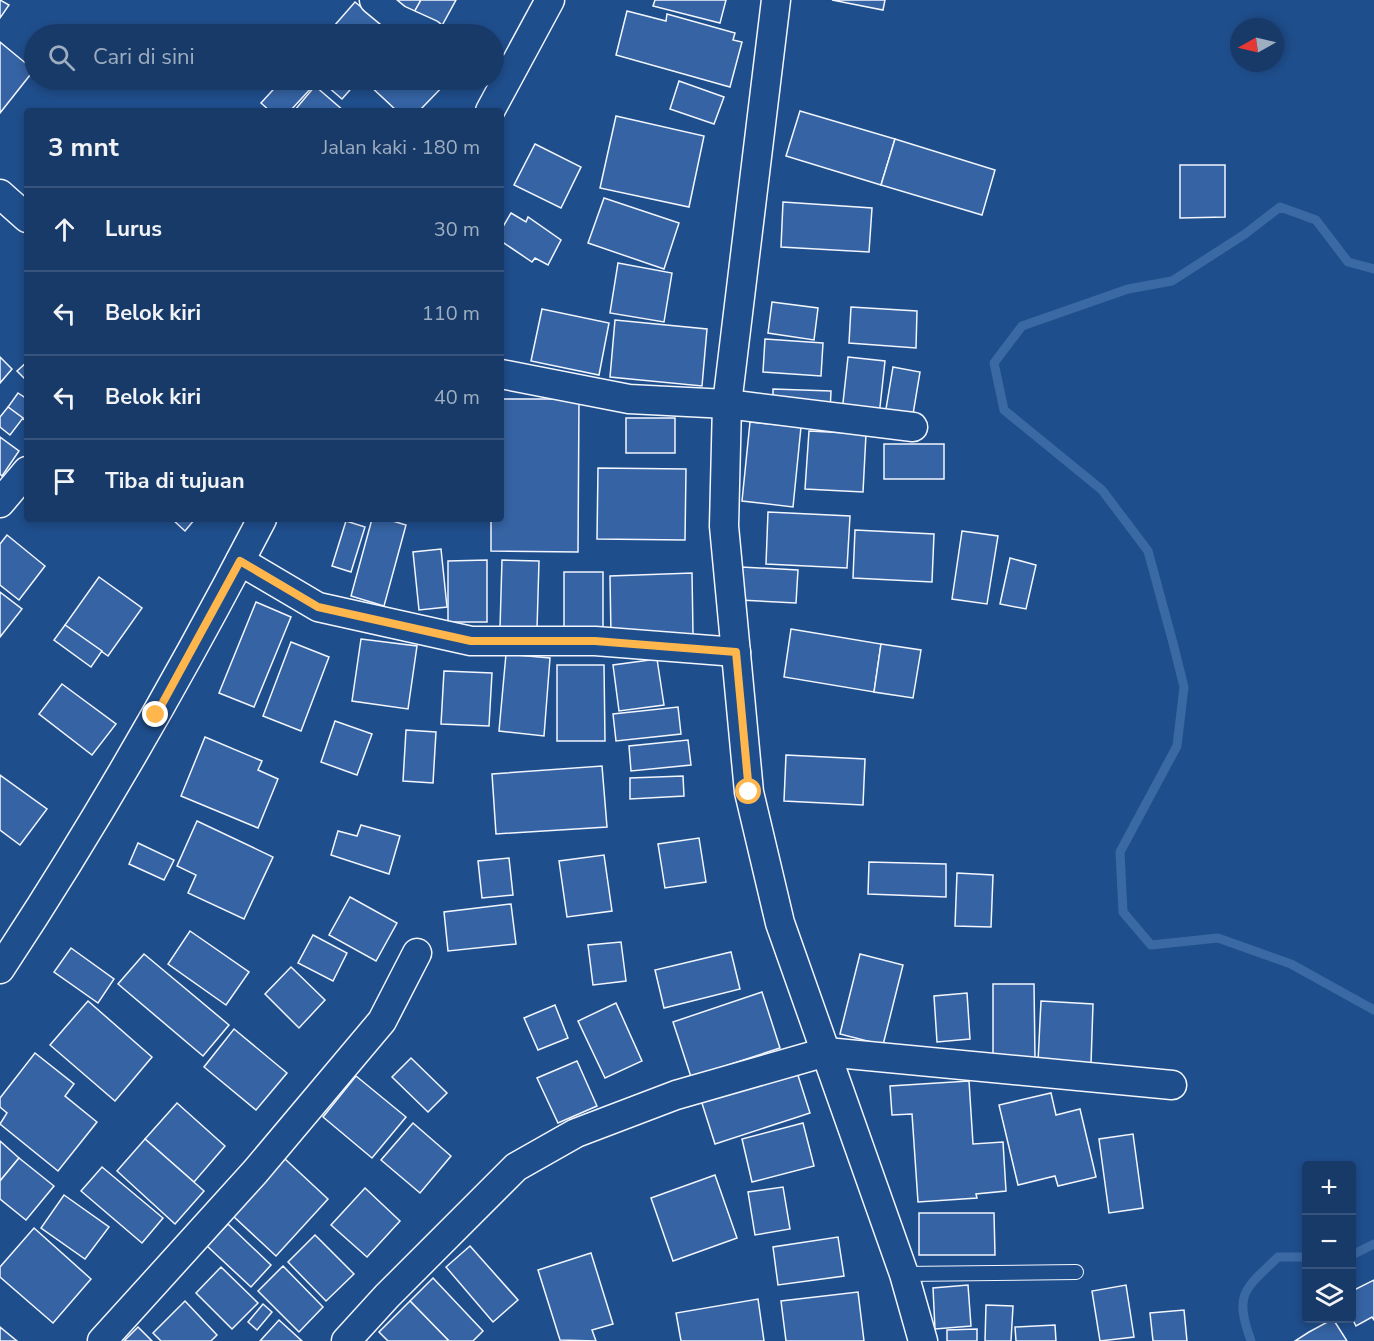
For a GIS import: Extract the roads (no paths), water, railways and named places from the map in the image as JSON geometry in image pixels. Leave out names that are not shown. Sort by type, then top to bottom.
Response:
[{"type":"street","points":[[374,0],[397,19],[408,24]]},
{"type":"street","points":[[504,66],[550,0]]},
{"type":"street","points":[[776,0],[727,404],[724,526],[749,792],[780,922],[904,1274],[922,1341]]},
{"type":"street","points":[[491,108],[496,90]]},
{"type":"street","points":[[504,375],[629,399],[727,404],[913,427]]},
{"type":"street","points":[[0,503],[24,475]]},
{"type":"street","points":[[0,969],[62,875],[139,745],[260,522]]},
{"type":"street","points":[[240,561],[318,607],[471,641],[595,641],[736,652]]},
{"type":"street","points":[[102,1341],[255,1172],[382,1021],[417,953]]},
{"type":"street","points":[[346,1341],[387,1296],[516,1167],[576,1133],[676,1095],[826,1052],[1172,1085]]},
{"type":"lane","points":[[904,1274],[1076,1272]]},
{"type":"waterway","points":[[1374,269],[1348,262],[1316,220],[1280,207],[1245,234],[1172,281],[1128,289],[1022,326],[994,363],[1004,410],[1102,490],[1148,551],[1184,687],[1177,746],[1120,852],[1123,912],[1151,945],[1218,938],[1291,964],[1374,1010]]},
{"type":"waterway","points":[[1356,1253],[1374,1244]]},
{"type":"waterway","points":[[1251,1341],[1243,1312],[1245,1293],[1257,1277],[1278,1257],[1302,1257]]}]
